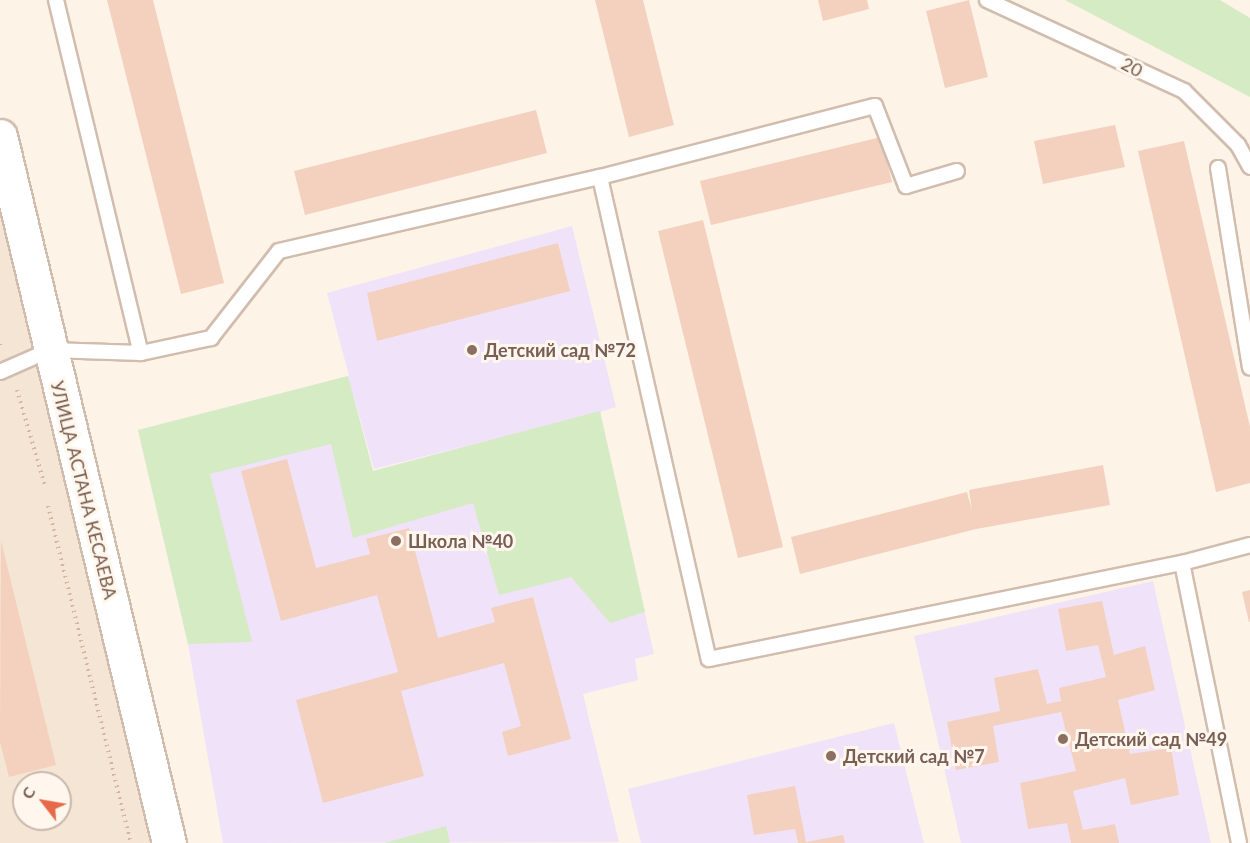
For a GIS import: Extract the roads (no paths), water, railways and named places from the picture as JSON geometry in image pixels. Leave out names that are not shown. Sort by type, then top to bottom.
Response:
[{"type":"street","name":"УЛИЦА АСТАНА КЕСАЕВА","points":[[0,136],[169,843]]},
{"type":"lane","points":[[56,0],[141,353]]},
{"type":"lane","name":"20","points":[[987,0],[1184,91],[1238,145],[1250,167]]},
{"type":"lane","points":[[0,372],[50,350],[141,353],[212,338],[279,251],[600,177],[874,106],[906,186],[957,171]]},
{"type":"lane","points":[[1218,168],[1250,367]]},
{"type":"lane","points":[[600,177],[709,658],[1182,562],[1250,545]]},
{"type":"lane","points":[[1182,562],[1239,843]]},
{"type":"place","name":"Детский сад №72","points":[[472,350]]},
{"type":"place","name":"Школа №40","points":[[396,541]]},
{"type":"place","name":"Детский сад №49","points":[[1063,739]]},
{"type":"place","name":"Детский сад №7","points":[[831,756]]}]
